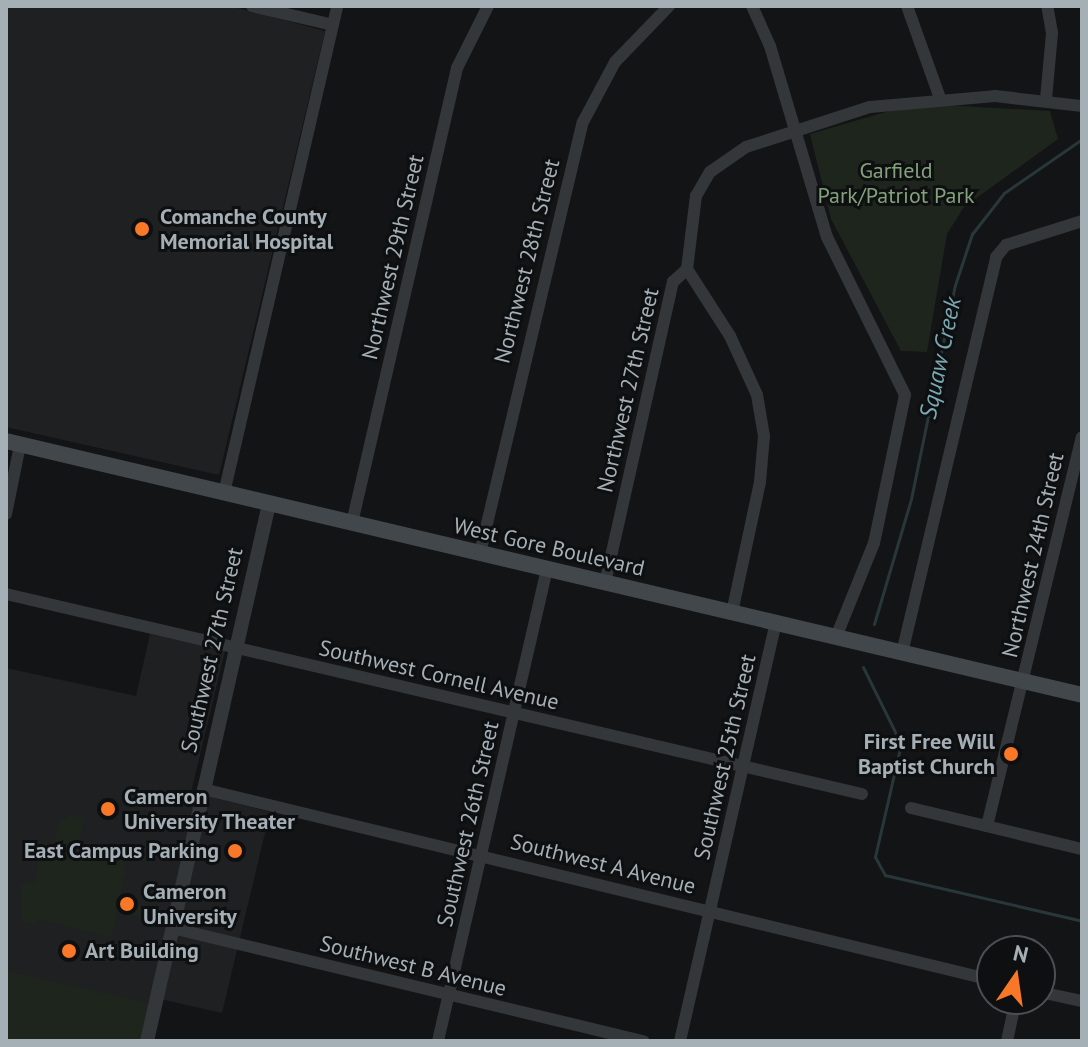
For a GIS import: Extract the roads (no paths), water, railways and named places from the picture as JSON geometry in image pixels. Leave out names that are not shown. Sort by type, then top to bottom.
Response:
[{"type":"main road","name":"West Gore Boulevard","points":[[13,443],[1082,695]]},
{"type":"street","points":[[252,6],[333,25]]},
{"type":"street","points":[[224,493],[337,6]]},
{"type":"street","name":"Northwest 29th Street","points":[[352,523],[457,68],[488,6]]},
{"type":"street","name":"Northwest 28th Street","points":[[480,553],[583,122],[615,62],[669,6]]},
{"type":"street","points":[[752,6],[770,46],[827,237],[905,395],[874,543],[836,637]]},
{"type":"street","points":[[907,6],[940,98]]},
{"type":"street","points":[[1046,99],[1052,33],[1047,6]]},
{"type":"street","name":"Northwest 27th Street","points":[[605,583],[673,282],[687,269],[688,228],[696,196],[710,172],[746,147],[870,107],[940,98],[1046,99],[1082,106]]},
{"type":"street","points":[[902,653],[996,257],[1006,245],[1082,221]]},
{"type":"street","points":[[687,269],[730,336],[757,395],[764,436],[760,482],[732,613]]},
{"type":"street","name":"Northwest 24th Street","points":[[987,826],[1082,437]]},
{"type":"street","points":[[6,514],[13,443]]},
{"type":"street","name":"Southwest 27th Street","points":[[147,1041],[269,504]]},
{"type":"street","name":"Southwest 26th Street","points":[[438,1041],[547,569]]},
{"type":"street","name":"Southwest Cornell Avenue","points":[[6,594],[862,794]]},
{"type":"street","name":"Southwest 25th Street","points":[[680,1041],[776,623]]},
{"type":"street","name":"Southwest A Avenue","points":[[203,789],[976,976]]},
{"type":"street","points":[[911,808],[1082,849]]},
{"type":"street","name":"Southwest B Avenue","points":[[172,928],[644,1041]]},
{"type":"street","points":[[1056,995],[1082,1001]]},
{"type":"street","points":[[1007,1041],[1013,1015]]},
{"type":"waterway","name":"Squaw Creek","points":[[874,624],[911,499],[955,285],[972,234],[1004,193],[1082,139]]},
{"type":"waterway","name":"Squaw Creek","points":[[863,667],[901,744],[875,857],[885,875],[1082,921]]},
{"type":"place","name":"Comanche County Memorial Hospital","points":[[142,229]]},
{"type":"place","name":"First Free Will Baptist Church","points":[[1011,754]]},
{"type":"place","name":"Cameron University Theater","points":[[108,809]]},
{"type":"place","name":"East Campus Parking","points":[[235,851]]},
{"type":"place","name":"Cameron University","points":[[127,904]]},
{"type":"place","name":"Art Building","points":[[69,951]]},
{"type":"park label","name":"Garfield Park/Patriot Park","points":[[896,182]]}]
